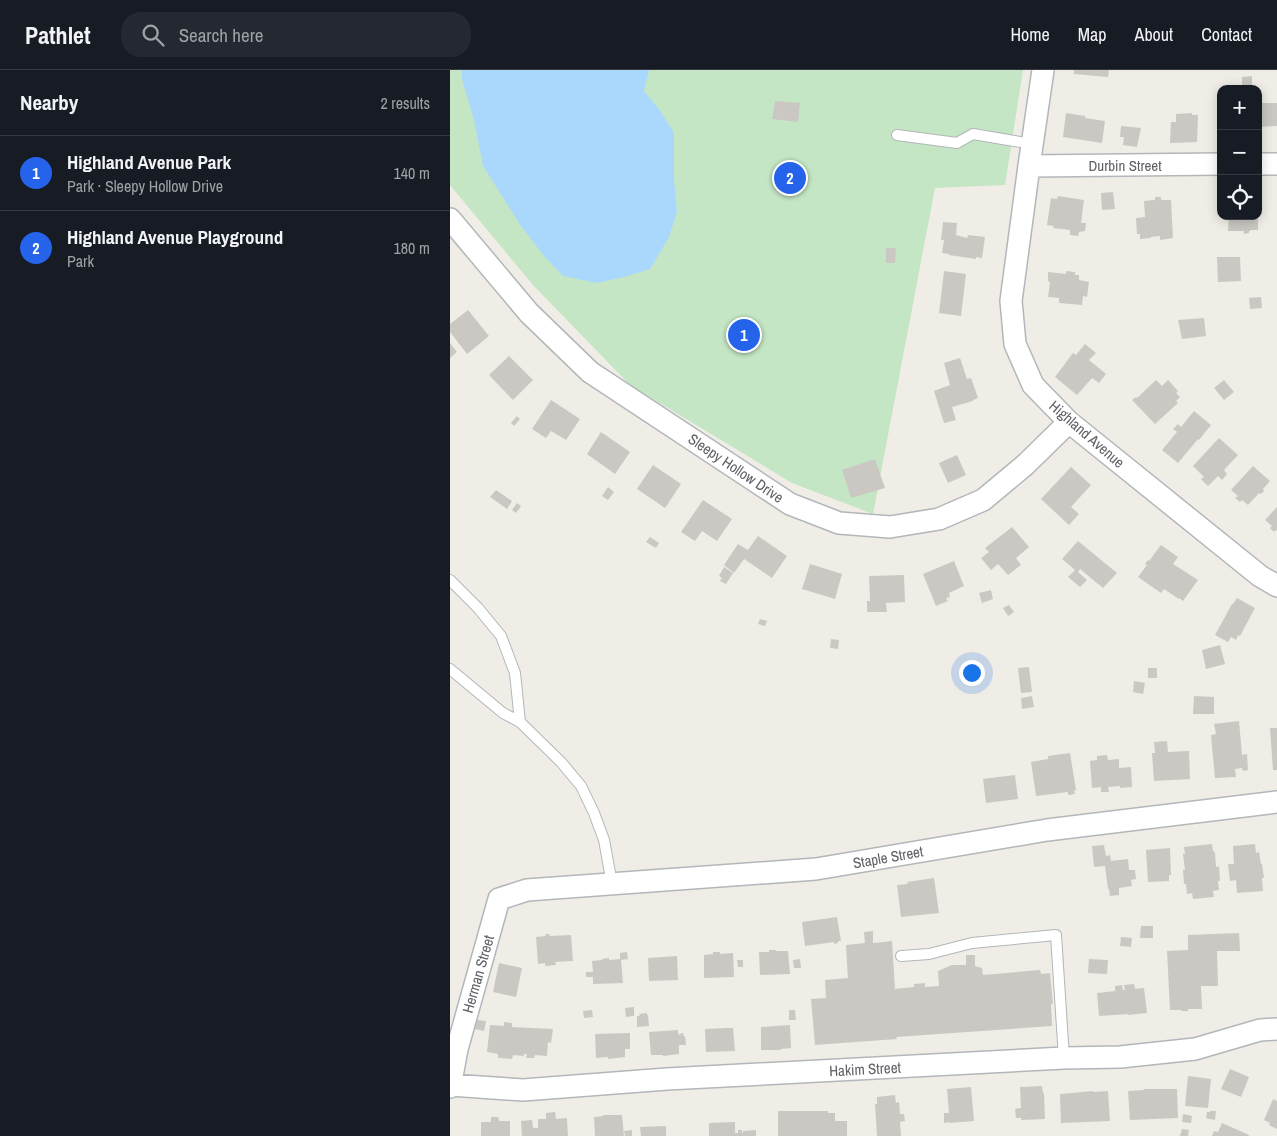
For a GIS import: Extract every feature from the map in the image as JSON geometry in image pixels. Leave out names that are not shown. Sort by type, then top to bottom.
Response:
[{"type":"street","name":"Highland Avenue","points":[[1043,70],[1028,166],[1011,301],[1014,344],[1033,385],[1069,422],[1260,576],[1277,586]]},
{"type":"street","name":"Durbin Street","points":[[1028,166],[1217,164]]},
{"type":"street","points":[[1262,164],[1277,164]]},
{"type":"street","name":"Sleepy Hollow Drive","points":[[450,220],[529,313],[590,372],[790,504],[839,524],[890,526],[938,519],[982,500],[1025,465],[1069,422]]},
{"type":"street","name":"Staple Street","points":[[499,899],[527,890],[816,869],[1047,830],[1277,802]]},
{"type":"street","name":"Herman Street","points":[[450,1086],[454,1048],[499,899]]},
{"type":"street","name":"Hakim Street","points":[[450,1086],[523,1090],[677,1079],[1064,1058],[1120,1057],[1195,1049],[1260,1030],[1277,1029]]},
{"type":"lane","points":[[897,135],[957,143],[973,134],[1032,144]]},
{"type":"lane","points":[[450,580],[478,608],[501,636],[515,673],[520,722]]},
{"type":"lane","points":[[450,669],[504,713],[520,722],[561,762],[581,786],[604,840],[612,884]]},
{"type":"lane","points":[[901,956],[929,954],[972,942],[1056,935],[1064,1058]]},
{"type":"green space","points":[[450,70],[1023,70],[1005,185],[935,188],[873,514],[792,483],[630,385],[533,285],[450,185]]},
{"type":"water","points":[[462,70],[649,70],[644,91],[659,109],[674,133],[674,180],[677,212],[669,237],[650,269],[597,283],[563,276],[544,256],[521,226],[483,166],[474,120],[462,79]]},
{"type":"building","points":[[1074,70],[1109,70],[1108,77],[1074,74]]},
{"type":"building","points":[[1252,76],[1252,85],[1242,85],[1242,77]]},
{"type":"building","points":[[775,101],[800,103],[798,122],[772,119]]},
{"type":"building","points":[[1262,103],[1277,103],[1277,126],[1262,127]]},
{"type":"building","points":[[1066,113],[1105,121],[1102,143],[1063,137]]},
{"type":"building","points":[[1192,113],[1192,115],[1198,115],[1197,142],[1170,143],[1171,122],[1176,122],[1176,114]]},
{"type":"building","points":[[1121,126],[1141,128],[1137,147],[1123,145],[1124,137],[1120,137]]},
{"type":"building","points":[[1113,192],[1115,209],[1102,210],[1101,193]]},
{"type":"building","points":[[1058,196],[1084,200],[1081,223],[1086,223],[1085,231],[1079,232],[1078,236],[1070,235],[1070,230],[1053,228],[1054,226],[1047,225],[1051,198],[1057,199]]},
{"type":"building","points":[[1155,197],[1161,197],[1161,200],[1171,200],[1173,238],[1160,240],[1160,236],[1140,239],[1140,234],[1137,234],[1136,218],[1145,217],[1144,201],[1155,200]]},
{"type":"building","points":[[1229,220],[1258,220],[1258,230],[1251,230],[1249,233],[1244,234],[1244,231],[1228,231]]},
{"type":"building","points":[[943,222],[957,223],[956,235],[967,238],[968,235],[985,237],[982,258],[976,257],[976,259],[942,253],[944,240],[941,240]]},
{"type":"building","points":[[886,248],[896,248],[895,263],[886,263]]},
{"type":"building","points":[[1217,257],[1240,257],[1241,281],[1218,282]]},
{"type":"building","points":[[944,271],[966,274],[961,316],[939,313]]},
{"type":"building","points":[[1066,271],[1075,272],[1075,275],[1079,275],[1079,280],[1089,282],[1087,297],[1083,296],[1082,305],[1059,303],[1059,298],[1048,297],[1050,282],[1048,281],[1048,272],[1066,274]]},
{"type":"building","points":[[1261,297],[1262,308],[1250,309],[1249,298]]},
{"type":"building","points":[[468,310],[489,336],[467,354],[450,332],[450,324]]},
{"type":"building","points":[[1204,318],[1206,336],[1182,339],[1178,320]]},
{"type":"building","points":[[450,343],[457,352],[450,358]]},
{"type":"building","points":[[1085,344],[1096,353],[1089,360],[1106,374],[1099,383],[1092,378],[1077,395],[1055,377],[1073,353],[1076,355]]},
{"type":"building","points":[[509,356],[533,380],[513,400],[489,375]]},
{"type":"building","points":[[960,358],[967,379],[971,378],[978,398],[952,407],[956,420],[944,423],[934,391],[950,385],[944,363]]},
{"type":"building","points":[[1156,380],[1162,386],[1168,380],[1178,391],[1176,393],[1180,397],[1176,401],[1178,403],[1155,424],[1132,400],[1137,398]]},
{"type":"building","points":[[1224,380],[1234,392],[1224,400],[1214,388]]},
{"type":"building","points":[[551,400],[580,419],[566,440],[551,431],[546,438],[532,429]]},
{"type":"building","points":[[1194,411],[1211,425],[1178,463],[1162,450],[1177,432],[1173,429],[1178,424],[1181,427]]},
{"type":"building","points":[[517,416],[520,419],[514,426],[511,423]]},
{"type":"building","points":[[601,432],[630,452],[615,474],[587,454]]},
{"type":"building","points":[[1219,438],[1238,455],[1224,470],[1227,474],[1222,480],[1218,476],[1208,486],[1201,479],[1204,477],[1193,466]]},
{"type":"building","points":[[957,455],[966,475],[948,483],[939,463]]},
{"type":"building","points":[[875,459],[885,488],[851,498],[842,470]]},
{"type":"building","points":[[653,465],[681,484],[665,508],[637,489]]},
{"type":"building","points":[[1253,466],[1270,481],[1263,489],[1264,491],[1261,494],[1259,493],[1248,505],[1242,500],[1240,502],[1235,498],[1238,496],[1231,490]]},
{"type":"building","points":[[1071,467],[1091,485],[1071,507],[1079,514],[1069,525],[1041,499]]},
{"type":"building","points":[[608,487],[614,492],[608,500],[602,496]]},
{"type":"building","points":[[496,490],[512,501],[507,509],[490,497]]},
{"type":"building","points":[[703,500],[732,519],[717,541],[702,531],[695,541],[681,532]]},
{"type":"building","points":[[517,503],[521,506],[516,513],[512,510]]},
{"type":"building","points":[[1277,507],[1277,531],[1274,532],[1270,528],[1272,526],[1265,520]]},
{"type":"building","points":[[1012,527],[1029,547],[1016,558],[1021,565],[1008,575],[998,564],[991,570],[981,558],[989,552],[985,548]]},
{"type":"building","points":[[758,536],[787,556],[772,578],[744,559],[734,573],[724,565],[738,544],[748,550]]},
{"type":"building","points":[[650,537],[659,543],[656,548],[646,542]]},
{"type":"building","points":[[1078,541],[1117,573],[1103,588],[1080,569],[1078,572],[1087,580],[1080,587],[1068,577],[1075,570],[1062,559]]},
{"type":"building","points":[[1161,545],[1178,557],[1173,564],[1198,580],[1183,601],[1164,589],[1161,593],[1138,577],[1147,565],[1145,564]]},
{"type":"building","points":[[954,561],[964,586],[949,593],[950,597],[946,598],[948,601],[936,606],[923,574]]},
{"type":"building","points":[[810,564],[842,574],[835,599],[802,589]]},
{"type":"building","points":[[724,567],[733,573],[726,584],[720,581],[722,578],[719,576]]},
{"type":"building","points":[[904,575],[905,602],[886,603],[887,612],[867,612],[867,601],[870,601],[869,576]]},
{"type":"building","points":[[991,590],[993,599],[982,603],[979,593]]},
{"type":"building","points":[[1237,598],[1255,608],[1240,636],[1238,635],[1236,640],[1231,637],[1228,642],[1215,635]]},
{"type":"building","points":[[1009,605],[1014,612],[1008,616],[1003,608]]},
{"type":"building","points":[[760,619],[767,621],[765,626],[758,624]]},
{"type":"building","points":[[831,639],[839,640],[838,649],[830,648]]},
{"type":"building","points":[[1220,645],[1225,664],[1206,669],[1202,650]]},
{"type":"building","points":[[1029,667],[1032,692],[1021,693],[1018,668]]},
{"type":"building","points":[[1148,668],[1157,668],[1157,678],[1148,678]]},
{"type":"building","points":[[1134,681],[1145,683],[1143,694],[1133,692]]},
{"type":"building","points":[[1032,696],[1034,707],[1022,709],[1021,698]]},
{"type":"building","points":[[1194,696],[1214,697],[1214,714],[1193,714]]},
{"type":"building","points":[[1239,721],[1242,755],[1247,754],[1248,770],[1243,771],[1242,768],[1235,769],[1236,777],[1215,778],[1211,735],[1216,734],[1214,724]]},
{"type":"building","points":[[1270,728],[1277,728],[1277,770],[1273,770]]},
{"type":"building","points":[[1167,741],[1168,752],[1189,751],[1190,779],[1154,781],[1152,753],[1155,753],[1154,742]]},
{"type":"building","points":[[1070,753],[1075,794],[1068,795],[1068,792],[1036,796],[1031,762],[1048,759],[1048,756]]},
{"type":"building","points":[[1107,755],[1108,760],[1119,759],[1119,768],[1131,767],[1132,787],[1108,787],[1109,792],[1101,792],[1101,787],[1092,788],[1090,761],[1097,760],[1097,756]]},
{"type":"building","points":[[1015,775],[1018,799],[986,803],[983,779]]},
{"type":"building","points":[[1212,844],[1216,867],[1219,866],[1219,890],[1213,891],[1214,897],[1193,899],[1192,893],[1187,894],[1186,884],[1184,884],[1184,847]]},
{"type":"building","points":[[1255,844],[1256,853],[1259,852],[1262,864],[1263,891],[1237,893],[1236,880],[1230,881],[1228,864],[1234,864],[1233,846]]},
{"type":"building","points":[[1104,845],[1106,856],[1110,855],[1111,861],[1128,859],[1129,870],[1135,870],[1136,879],[1131,880],[1132,886],[1119,888],[1119,895],[1110,896],[1105,866],[1094,867],[1092,846]]},
{"type":"building","points":[[1170,848],[1171,875],[1169,875],[1169,881],[1148,882],[1146,850]]},
{"type":"building","points":[[934,878],[939,913],[901,917],[897,885]]},
{"type":"building","points":[[837,917],[841,941],[834,944],[834,942],[805,946],[802,922]]},
{"type":"building","points":[[1141,926],[1153,926],[1153,938],[1140,938]]},
{"type":"building","points":[[873,931],[873,943],[892,941],[895,989],[914,987],[914,984],[925,983],[925,987],[939,986],[938,971],[952,965],[966,965],[966,955],[975,955],[975,966],[982,968],[983,975],[1040,970],[1041,974],[1050,973],[1053,1004],[1051,1004],[1052,1026],[896,1037],[897,1039],[815,1045],[811,999],[826,998],[825,980],[848,978],[846,945],[865,943],[864,932]]},
{"type":"building","points":[[1239,933],[1240,951],[1217,951],[1218,986],[1201,986],[1202,1009],[1188,1009],[1188,1011],[1170,1010],[1167,951],[1188,950],[1188,935]]},
{"type":"building","points":[[545,934],[550,936],[571,935],[573,961],[555,962],[556,965],[545,966],[545,963],[538,964],[536,937],[546,936]]},
{"type":"building","points":[[1121,937],[1132,938],[1131,947],[1120,946]]},
{"type":"building","points":[[769,950],[788,951],[790,974],[760,975],[759,952],[769,952]]},
{"type":"building","points":[[627,952],[628,959],[621,960],[623,983],[593,984],[593,977],[586,977],[586,972],[593,972],[592,961],[609,958],[609,960],[620,959],[620,953]]},
{"type":"building","points":[[713,952],[720,952],[720,954],[733,953],[734,977],[704,978],[704,955],[713,954]]},
{"type":"building","points":[[677,956],[678,980],[649,981],[648,958]]},
{"type":"building","points":[[800,959],[801,968],[794,968],[793,960]]},
{"type":"building","points":[[1089,959],[1108,960],[1107,974],[1088,973]]},
{"type":"building","points":[[737,960],[743,960],[743,967],[738,967]]},
{"type":"building","points":[[499,963],[522,968],[516,997],[493,992]]},
{"type":"building","points":[[1134,984],[1135,989],[1144,988],[1147,1013],[1099,1016],[1097,993],[1115,991],[1115,986],[1122,985],[1123,990],[1125,990],[1124,985]]},
{"type":"building","points":[[634,1007],[634,1016],[626,1017],[625,1008]]},
{"type":"building","points":[[592,1010],[593,1017],[584,1018],[583,1011]]},
{"type":"building","points":[[789,1010],[795,1010],[796,1020],[789,1020]]},
{"type":"building","points":[[647,1013],[649,1026],[637,1027],[637,1016]]},
{"type":"building","points":[[477,1020],[486,1021],[484,1031],[475,1029]]},
{"type":"building","points":[[504,1022],[512,1023],[512,1027],[553,1029],[551,1043],[548,1042],[547,1056],[535,1055],[534,1058],[526,1058],[527,1054],[524,1054],[524,1056],[513,1055],[512,1059],[498,1058],[498,1054],[487,1052],[490,1025],[504,1026]]},
{"type":"building","points":[[790,1025],[791,1048],[761,1050],[761,1027]]},
{"type":"building","points":[[733,1028],[735,1051],[706,1052],[705,1029]]},
{"type":"building","points":[[678,1030],[678,1034],[684,1034],[686,1045],[679,1045],[679,1054],[651,1055],[649,1032]]},
{"type":"building","points":[[630,1033],[630,1049],[625,1049],[625,1057],[596,1058],[595,1034]]},
{"type":"building","points":[[1230,1069],[1249,1077],[1241,1097],[1221,1089]]},
{"type":"building","points":[[1188,1076],[1211,1079],[1208,1108],[1185,1106]]},
{"type":"building","points":[[1042,1086],[1045,1119],[1021,1120],[1021,1118],[1016,1118],[1015,1109],[1021,1108],[1020,1087]]},
{"type":"building","points":[[971,1087],[974,1121],[944,1123],[944,1113],[949,1113],[947,1089]]},
{"type":"building","points":[[1177,1089],[1178,1118],[1130,1120],[1128,1091]]},
{"type":"building","points":[[1108,1091],[1110,1121],[1061,1123],[1060,1094]]},
{"type":"building","points":[[895,1095],[896,1103],[899,1102],[900,1114],[904,1114],[905,1121],[900,1122],[901,1136],[877,1136],[875,1104],[877,1104],[877,1097]]},
{"type":"building","points":[[1273,1099],[1277,1101],[1277,1129],[1264,1120]]},
{"type":"building","points":[[778,1111],[828,1111],[828,1113],[835,1113],[835,1121],[847,1121],[847,1136],[778,1136]]},
{"type":"building","points":[[1216,1111],[1215,1120],[1206,1118],[1207,1112]]},
{"type":"building","points":[[555,1112],[556,1119],[567,1118],[568,1136],[522,1136],[521,1121],[532,1120],[533,1128],[538,1128],[538,1119],[546,1119],[546,1113]]},
{"type":"building","points":[[1183,1114],[1192,1116],[1191,1123],[1182,1122]]},
{"type":"building","points":[[622,1115],[624,1136],[595,1136],[594,1117]]},
{"type":"building","points":[[491,1117],[498,1117],[499,1121],[510,1121],[510,1136],[481,1136],[481,1122],[491,1122]]},
{"type":"building","points":[[735,1122],[735,1133],[738,1133],[738,1130],[742,1130],[743,1133],[743,1131],[756,1130],[756,1136],[709,1136],[709,1123]]},
{"type":"building","points":[[1222,1123],[1250,1136],[1212,1136],[1214,1131],[1218,1132]]},
{"type":"building","points":[[666,1126],[666,1136],[641,1136],[640,1127]]},
{"type":"building","points":[[1182,1129],[1189,1130],[1188,1136],[1180,1136]]},
{"type":"building","points":[[632,1130],[632,1136],[625,1136],[624,1131]]},
{"type":"place","name":"Highland Avenue Playground","points":[[790,178]]},
{"type":"place","name":"Highland Avenue Park","points":[[744,335]]}]
